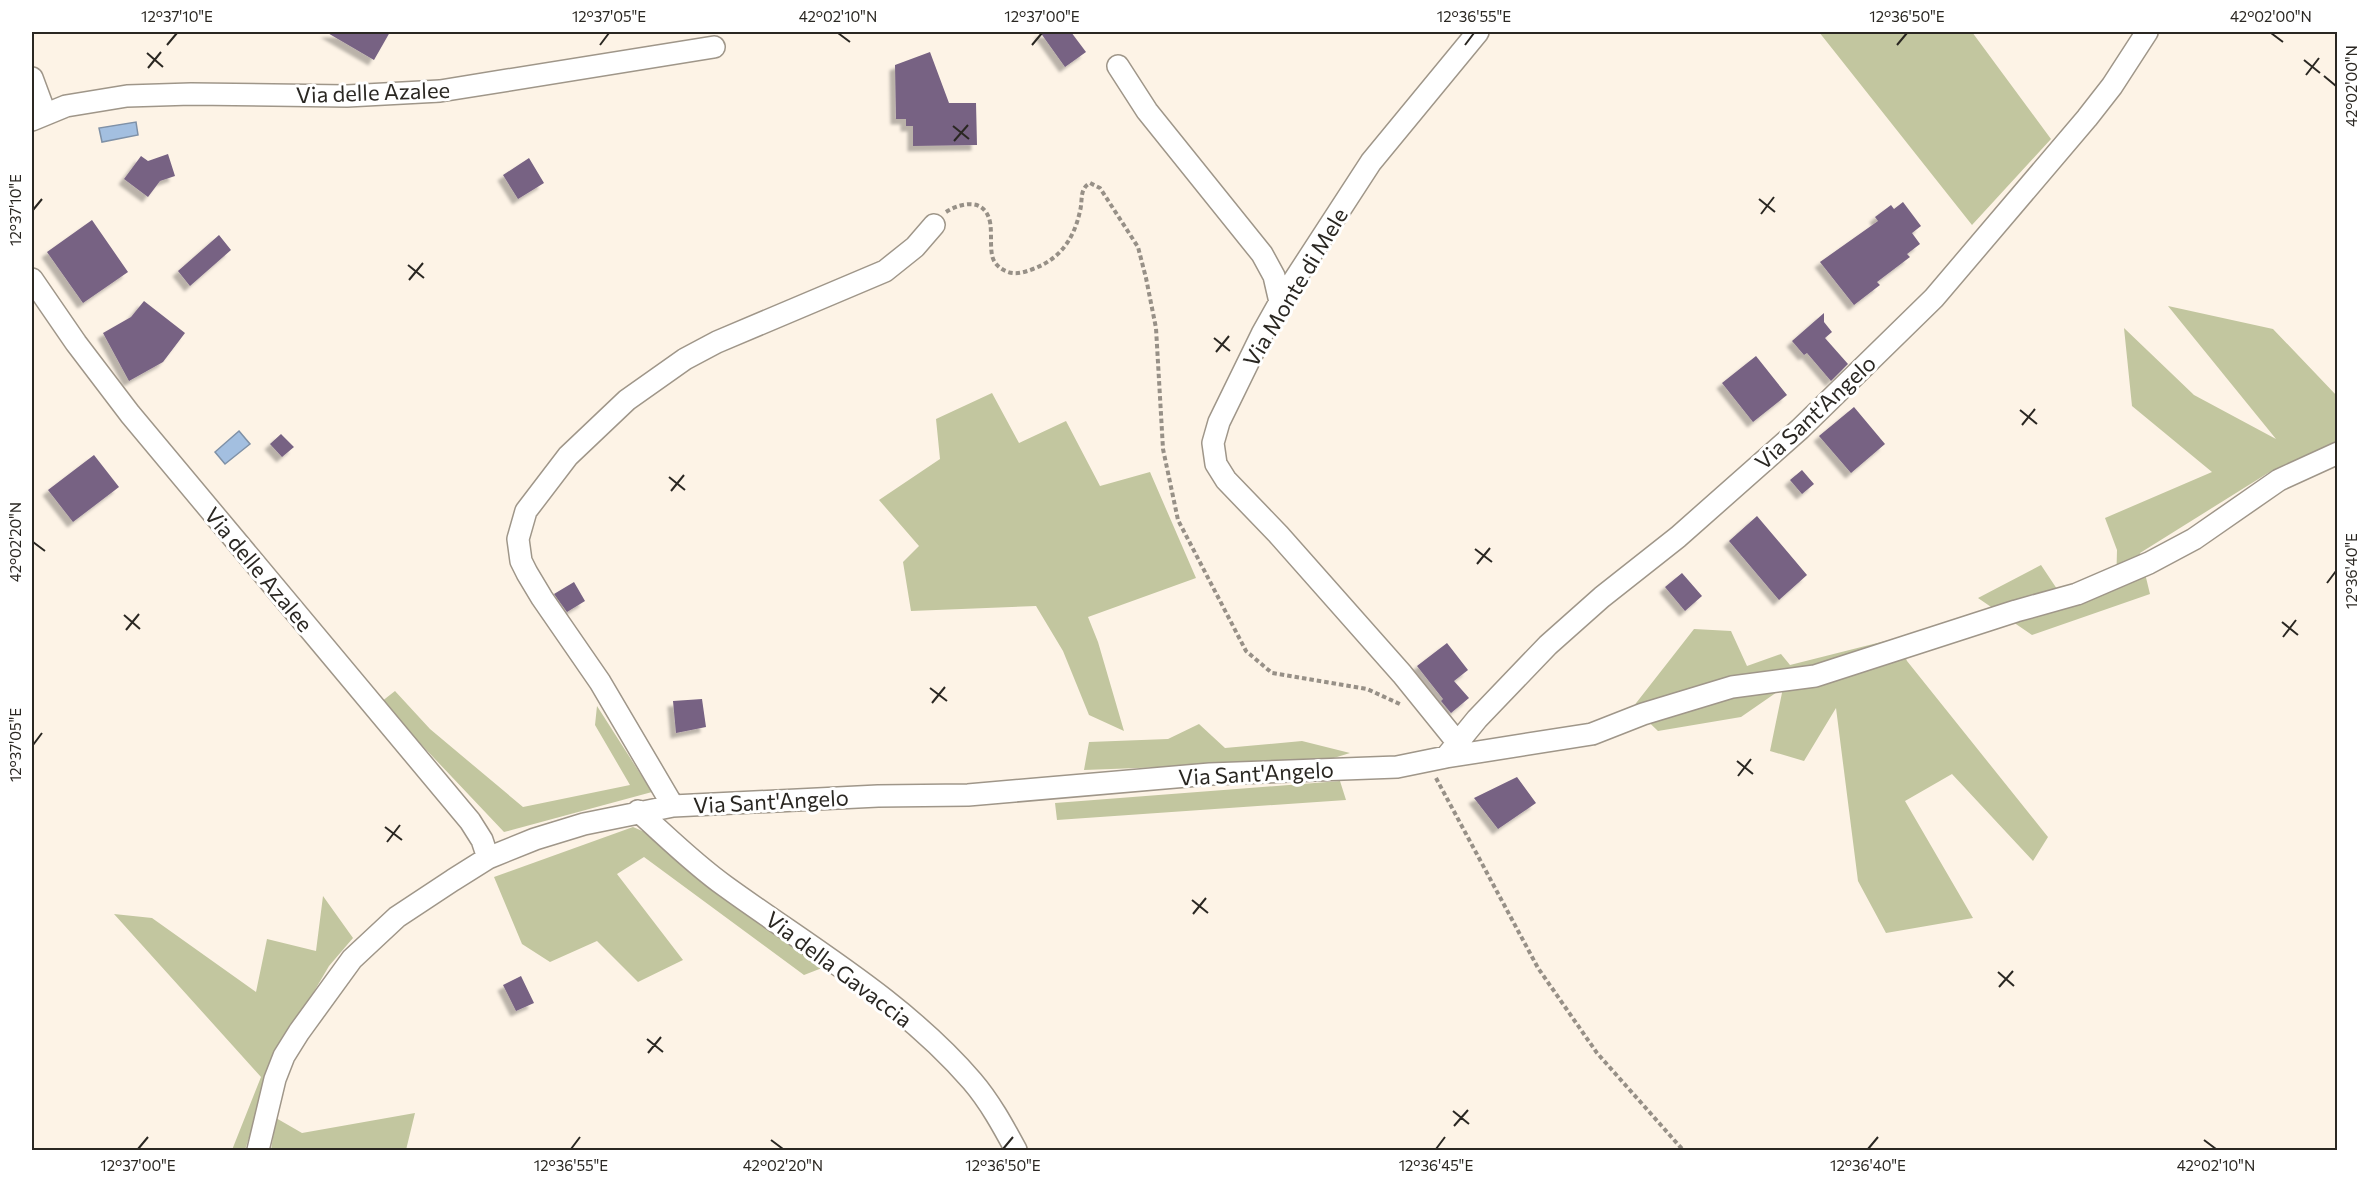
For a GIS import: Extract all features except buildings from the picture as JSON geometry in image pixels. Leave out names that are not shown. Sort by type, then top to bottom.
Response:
[{"type":"street","name":"Via Monte di Mele","points":[[1443,754],[1402,674],[1278,534],[1232,486],[1216,464],[1213,443],[1219,422],[1280,302],[1371,162],[1478,32]]},
{"type":"street","name":"Via Sant'Angelo","points":[[1443,754],[1548,645],[1602,597],[1678,537],[1800,429],[1907,326],[1934,298],[2087,118],[2112,86],[2147,32]]},
{"type":"street","name":"Via delle Azalee","points":[[38,116],[66,106],[127,96],[191,94],[347,96],[440,91],[714,47]]},
{"type":"street","points":[[1118,66],[1147,111],[1262,254],[1274,276],[1280,302]]},
{"type":"street","points":[[32,78],[38,116]]},
{"type":"street","points":[[673,806],[600,682],[542,598],[521,561],[518,539],[526,511],[568,456],[627,400],[665,373],[717,342],[885,271],[915,247],[934,225]]},
{"type":"street","name":"Via delle Azalee","points":[[32,279],[76,343],[130,414],[470,820],[482,840],[488,858]]},
{"type":"street","name":"Via Sant'Angelo","points":[[258,1150],[275,1079],[284,1056],[342,970],[397,917],[488,858],[535,839],[638,812],[673,806],[878,796],[968,795],[1221,773],[1397,767],[1443,754],[1592,734],[1643,714],[1732,687],[1815,676],[2016,611],[2077,594],[2149,563],[2185,544],[2279,480],[2337,453]]},
{"type":"street","name":"Via della Gavaccia","points":[[638,812],[723,884],[830,959],[919,1029],[972,1082],[993,1110],[1016,1150]]},
{"type":"path","points":[[934,225],[956,206],[974,204],[981,207],[990,223],[992,257],[997,266],[1004,271],[1021,274],[1044,265],[1058,256],[1069,242],[1076,225],[1081,209],[1082,190],[1090,183],[1100,188],[1138,247],[1146,278],[1155,328],[1163,449],[1178,520],[1246,651],[1272,673],[1367,689],[1403,706]]},
{"type":"path","points":[[1443,754],[1538,968],[1597,1053],[1683,1150]]},
{"type":"green space","points":[[1819,32],[1972,32],[2051,139],[1972,225]]},
{"type":"green space","points":[[2168,306],[2273,329],[2337,396],[2337,445],[2268,473],[2140,553],[2150,594],[2032,635],[1978,598],[2041,565],[2069,607],[2116,588],[2117,550],[2105,518],[2212,472],[2132,406],[2124,328],[2194,395],[2276,439]]},
{"type":"green space","points":[[992,393],[1019,443],[1066,421],[1100,486],[1150,472],[1196,578],[1088,617],[1098,642],[1124,731],[1089,715],[1063,651],[1036,606],[911,611],[903,562],[919,546],[879,500],[940,459],[936,419]]},
{"type":"green space","points":[[1694,629],[1731,631],[1747,666],[1781,654],[1790,665],[1897,638],[1907,661],[2048,837],[2033,861],[1952,774],[1905,801],[1973,918],[1886,933],[1858,881],[1836,708],[1804,761],[1770,751],[1783,688],[1741,717],[1658,731],[1633,707]]},
{"type":"green space","points":[[395,691],[430,729],[523,807],[630,785],[595,725],[597,706],[652,792],[504,832],[381,702]]},
{"type":"green space","points":[[1199,724],[1225,748],[1302,741],[1350,753],[1324,761],[1084,770],[1089,742],[1168,739]]},
{"type":"green space","points":[[1340,781],[1346,800],[1057,820],[1055,803]]},
{"type":"green space","points":[[633,827],[654,836],[822,968],[804,975],[644,857],[617,874],[683,960],[638,982],[597,941],[550,962],[522,944],[494,877]]},
{"type":"green space","points":[[323,896],[353,938],[329,966],[275,1058],[245,1150],[232,1150],[261,1077],[114,914],[152,918],[256,992],[267,939],[316,951]]},
{"type":"green space","points":[[415,1113],[406,1150],[271,1150],[276,1118],[302,1133]]},
{"type":"water","points":[[136,122],[138,135],[102,142],[99,128]]},
{"type":"water","points":[[239,431],[250,444],[225,464],[215,452]]}]
